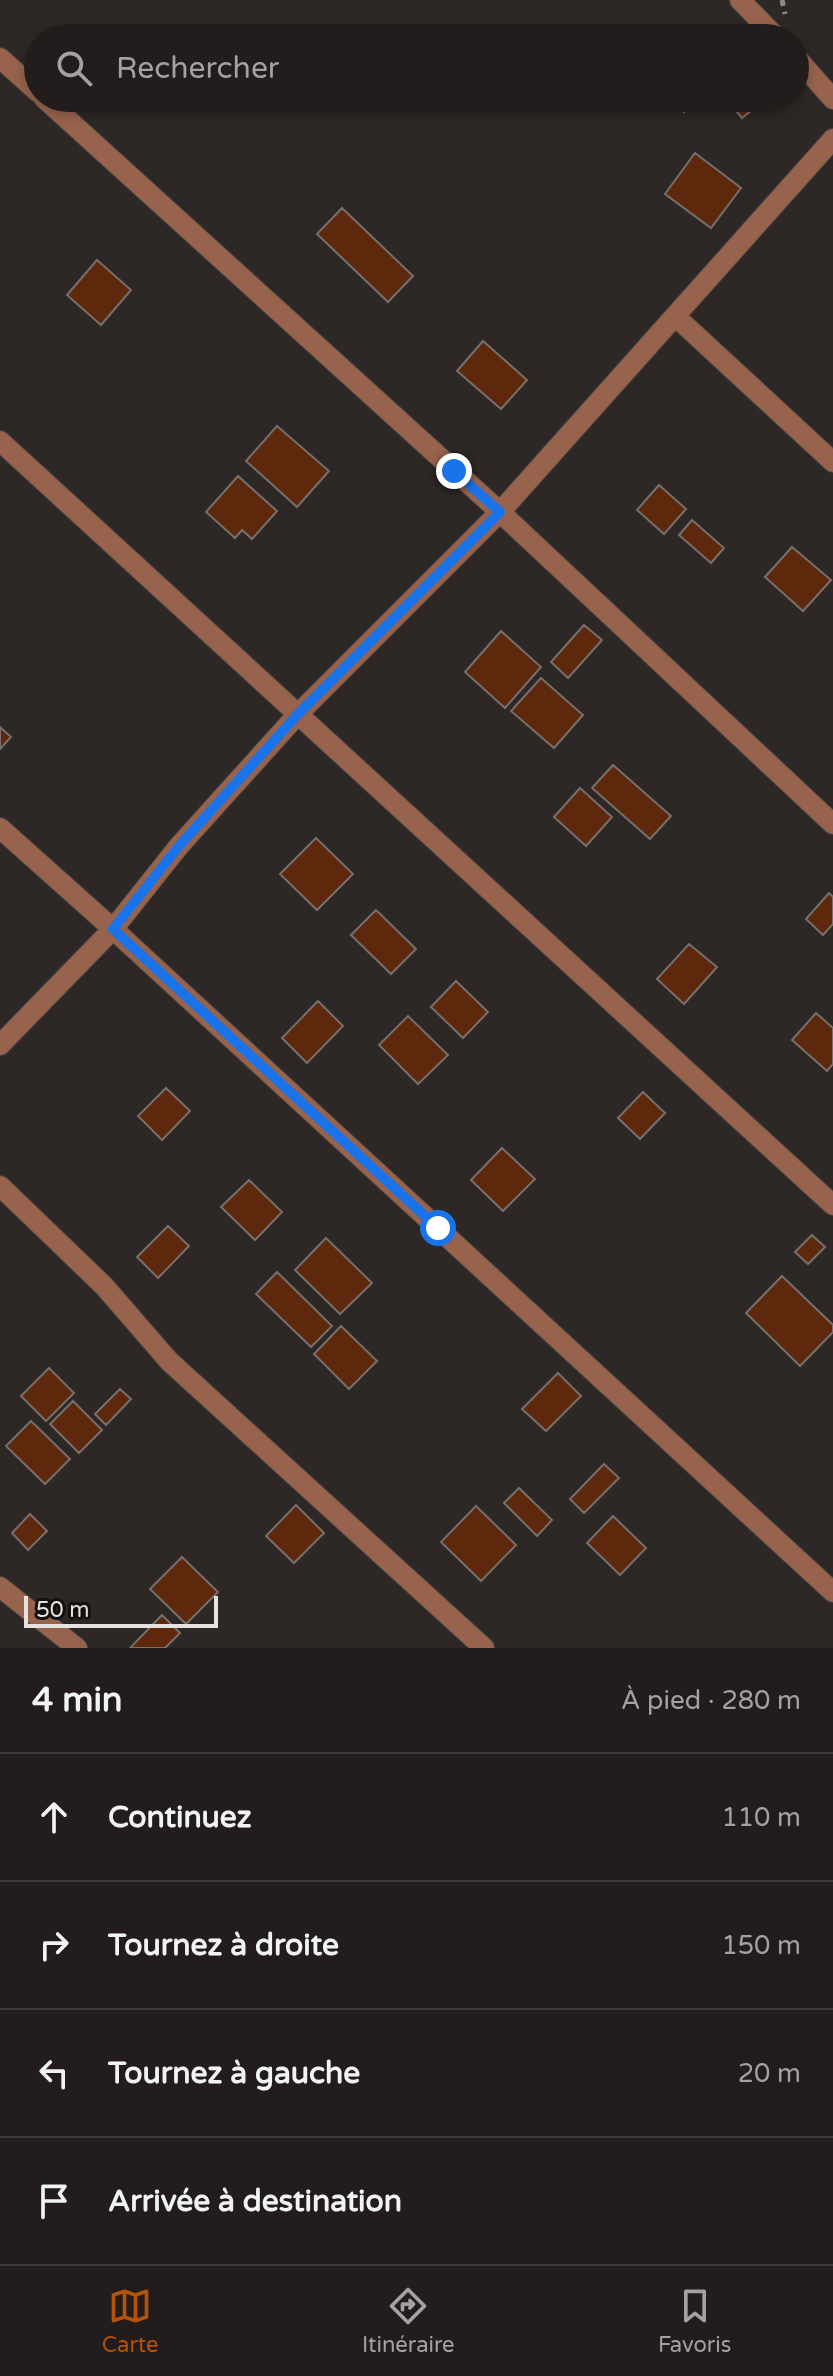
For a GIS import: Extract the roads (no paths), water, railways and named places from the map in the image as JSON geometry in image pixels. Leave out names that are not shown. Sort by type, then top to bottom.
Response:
[{"type":"street","points":[[740,0],[763,24]]},
{"type":"street","points":[[0,58],[24,79]]},
{"type":"street","points":[[809,72],[833,99]]},
{"type":"street","points":[[59,112],[500,512],[833,824]]},
{"type":"street","points":[[0,1045],[113,929],[179,846],[298,714],[500,512],[833,139]]},
{"type":"street","points":[[675,316],[833,462]]},
{"type":"street","points":[[0,441],[833,1205]]},
{"type":"street","points":[[0,828],[833,1592]]},
{"type":"street","points":[[0,1186],[104,1286],[169,1361],[484,1648]]},
{"type":"street","points":[[0,1587],[77,1648]]}]
